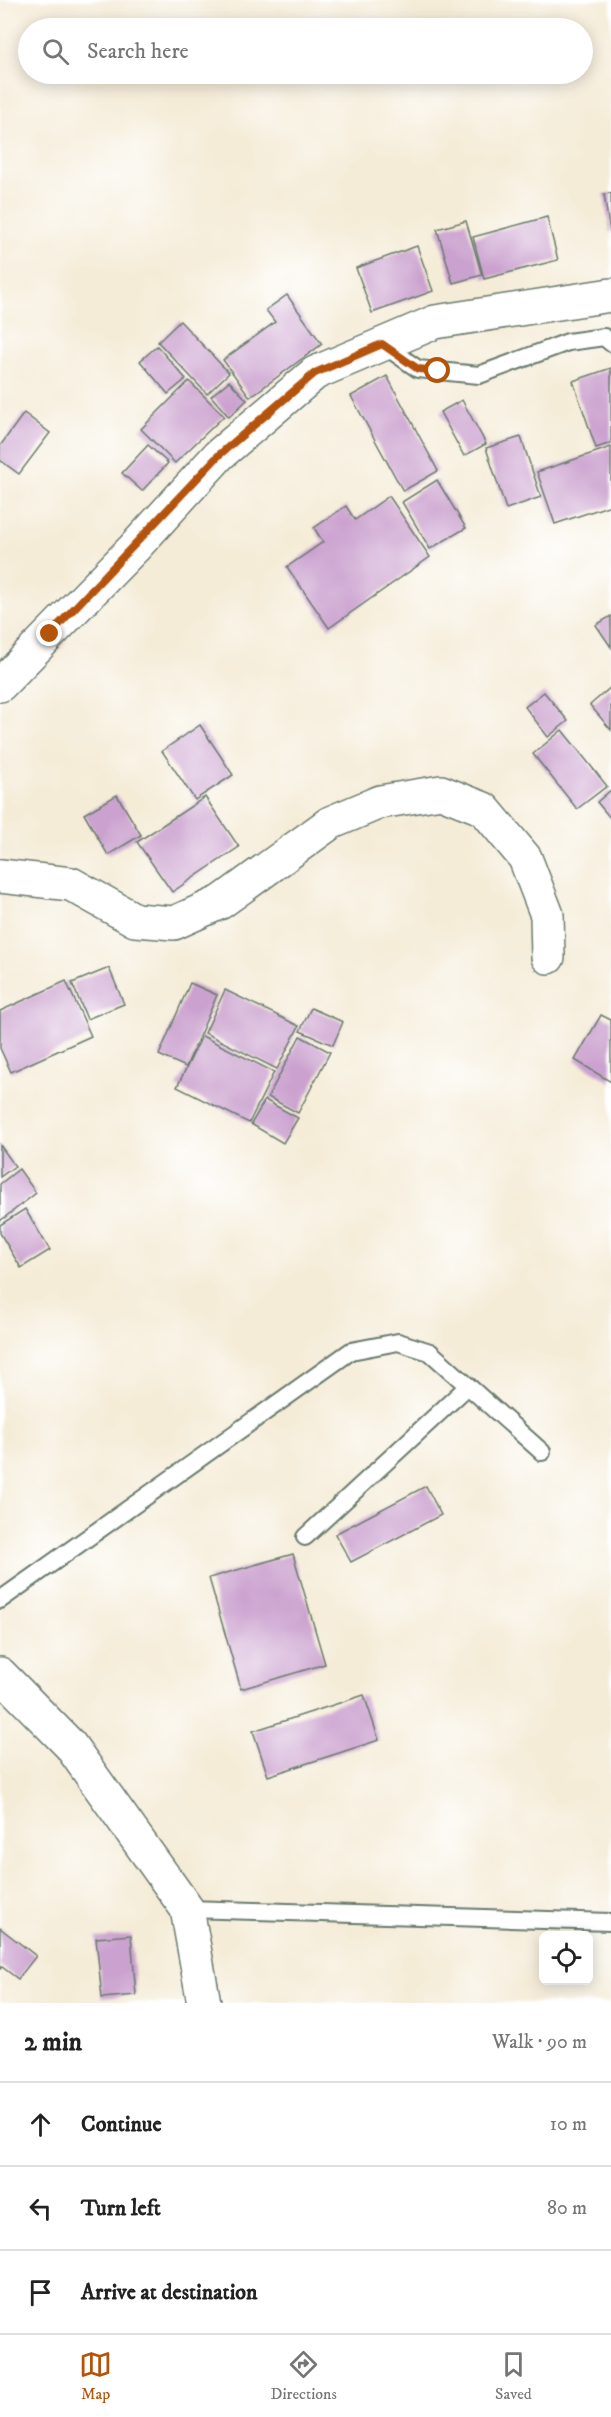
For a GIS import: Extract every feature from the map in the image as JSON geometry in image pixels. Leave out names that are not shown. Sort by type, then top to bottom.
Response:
[{"type":"street","points":[[0,685],[134,548],[219,455],[315,373],[435,322],[611,295]]},
{"type":"street","points":[[0,876],[71,884],[135,920],[174,923],[221,902],[330,823],[380,802],[441,792],[484,809],[525,858],[547,915],[548,957]]},
{"type":"street","points":[[0,1674],[70,1745],[187,1909],[204,2003]]},
{"type":"lane","points":[[382,344],[418,369],[479,375],[568,342],[604,337],[611,343]]},
{"type":"lane","points":[[0,1600],[351,1351],[398,1342],[430,1352],[542,1452]]},
{"type":"lane","points":[[304,1537],[468,1386]]},
{"type":"lane","points":[[187,1909],[611,1922]]},
{"type":"building","points":[[611,193],[611,232],[610,232],[604,194]]},
{"type":"building","points":[[547,217],[558,260],[484,279],[473,237]]},
{"type":"building","points":[[466,221],[482,275],[453,283],[437,229]]},
{"type":"building","points":[[417,246],[433,291],[372,313],[356,268]]},
{"type":"building","points":[[287,295],[322,344],[250,397],[223,360],[275,322],[266,310]]},
{"type":"building","points":[[180,321],[229,373],[207,394],[158,342]]},
{"type":"building","points":[[157,346],[186,379],[168,394],[140,361]]},
{"type":"building","points":[[611,368],[611,443],[596,448],[573,381]]},
{"type":"building","points":[[387,376],[438,471],[403,491],[351,396]]},
{"type":"building","points":[[189,381],[224,416],[175,463],[141,429]]},
{"type":"building","points":[[229,381],[247,400],[229,417],[211,396]]},
{"type":"building","points":[[462,400],[486,444],[464,456],[440,412]]},
{"type":"building","points":[[24,413],[50,433],[19,474],[0,460],[0,446]]},
{"type":"building","points":[[521,437],[541,497],[506,509],[486,448]]},
{"type":"building","points":[[148,445],[168,463],[142,491],[122,473]]},
{"type":"building","points":[[611,447],[611,505],[555,524],[537,472]]},
{"type":"building","points":[[437,480],[466,528],[430,549],[402,502]]},
{"type":"building","points":[[389,496],[430,557],[329,628],[287,567],[323,542],[314,528],[346,506],[355,520]]},
{"type":"building","points":[[611,616],[611,647],[596,625]]},
{"type":"building","points":[[611,687],[611,730],[590,705]]},
{"type":"building","points":[[544,692],[568,721],[548,737],[525,707]]},
{"type":"building","points":[[200,725],[233,775],[195,800],[162,751]]},
{"type":"building","points":[[562,730],[607,786],[577,809],[533,754]]},
{"type":"building","points":[[611,790],[611,819],[597,802]]},
{"type":"building","points":[[117,795],[141,835],[108,855],[84,814]]},
{"type":"building","points":[[205,797],[239,847],[172,892],[137,842]]},
{"type":"building","points":[[109,968],[124,1004],[87,1019],[72,983]]},
{"type":"building","points":[[66,981],[91,1036],[11,1072],[0,1048],[0,1011]]},
{"type":"building","points":[[190,983],[217,995],[186,1067],[159,1055]]},
{"type":"building","points":[[225,990],[299,1026],[277,1069],[205,1033]]},
{"type":"building","points":[[311,1008],[343,1022],[333,1045],[300,1031]]},
{"type":"building","points":[[601,1015],[611,1020],[611,1082],[575,1060]]},
{"type":"building","points":[[202,1036],[274,1072],[249,1123],[177,1087]]},
{"type":"building","points":[[300,1036],[330,1052],[298,1113],[268,1097]]},
{"type":"building","points":[[265,1100],[298,1118],[283,1143],[251,1124]]},
{"type":"building","points":[[0,1145],[15,1166],[0,1177]]},
{"type":"building","points":[[19,1169],[36,1193],[0,1221],[0,1184]]},
{"type":"building","points":[[25,1209],[50,1250],[21,1268],[0,1233],[0,1225]]},
{"type":"building","points":[[426,1486],[441,1515],[351,1562],[335,1534]]},
{"type":"building","points":[[293,1554],[325,1664],[241,1689],[209,1578]]},
{"type":"building","points":[[364,1695],[379,1740],[268,1776],[253,1731]]},
{"type":"building","points":[[0,1928],[36,1956],[18,1979],[2,1967],[0,1969]]},
{"type":"building","points":[[131,1935],[136,1995],[102,1998],[96,1938]]},
{"type":"route","points":[[50,634],[134,548],[219,455],[315,373],[382,344],[418,369],[438,371]]}]
